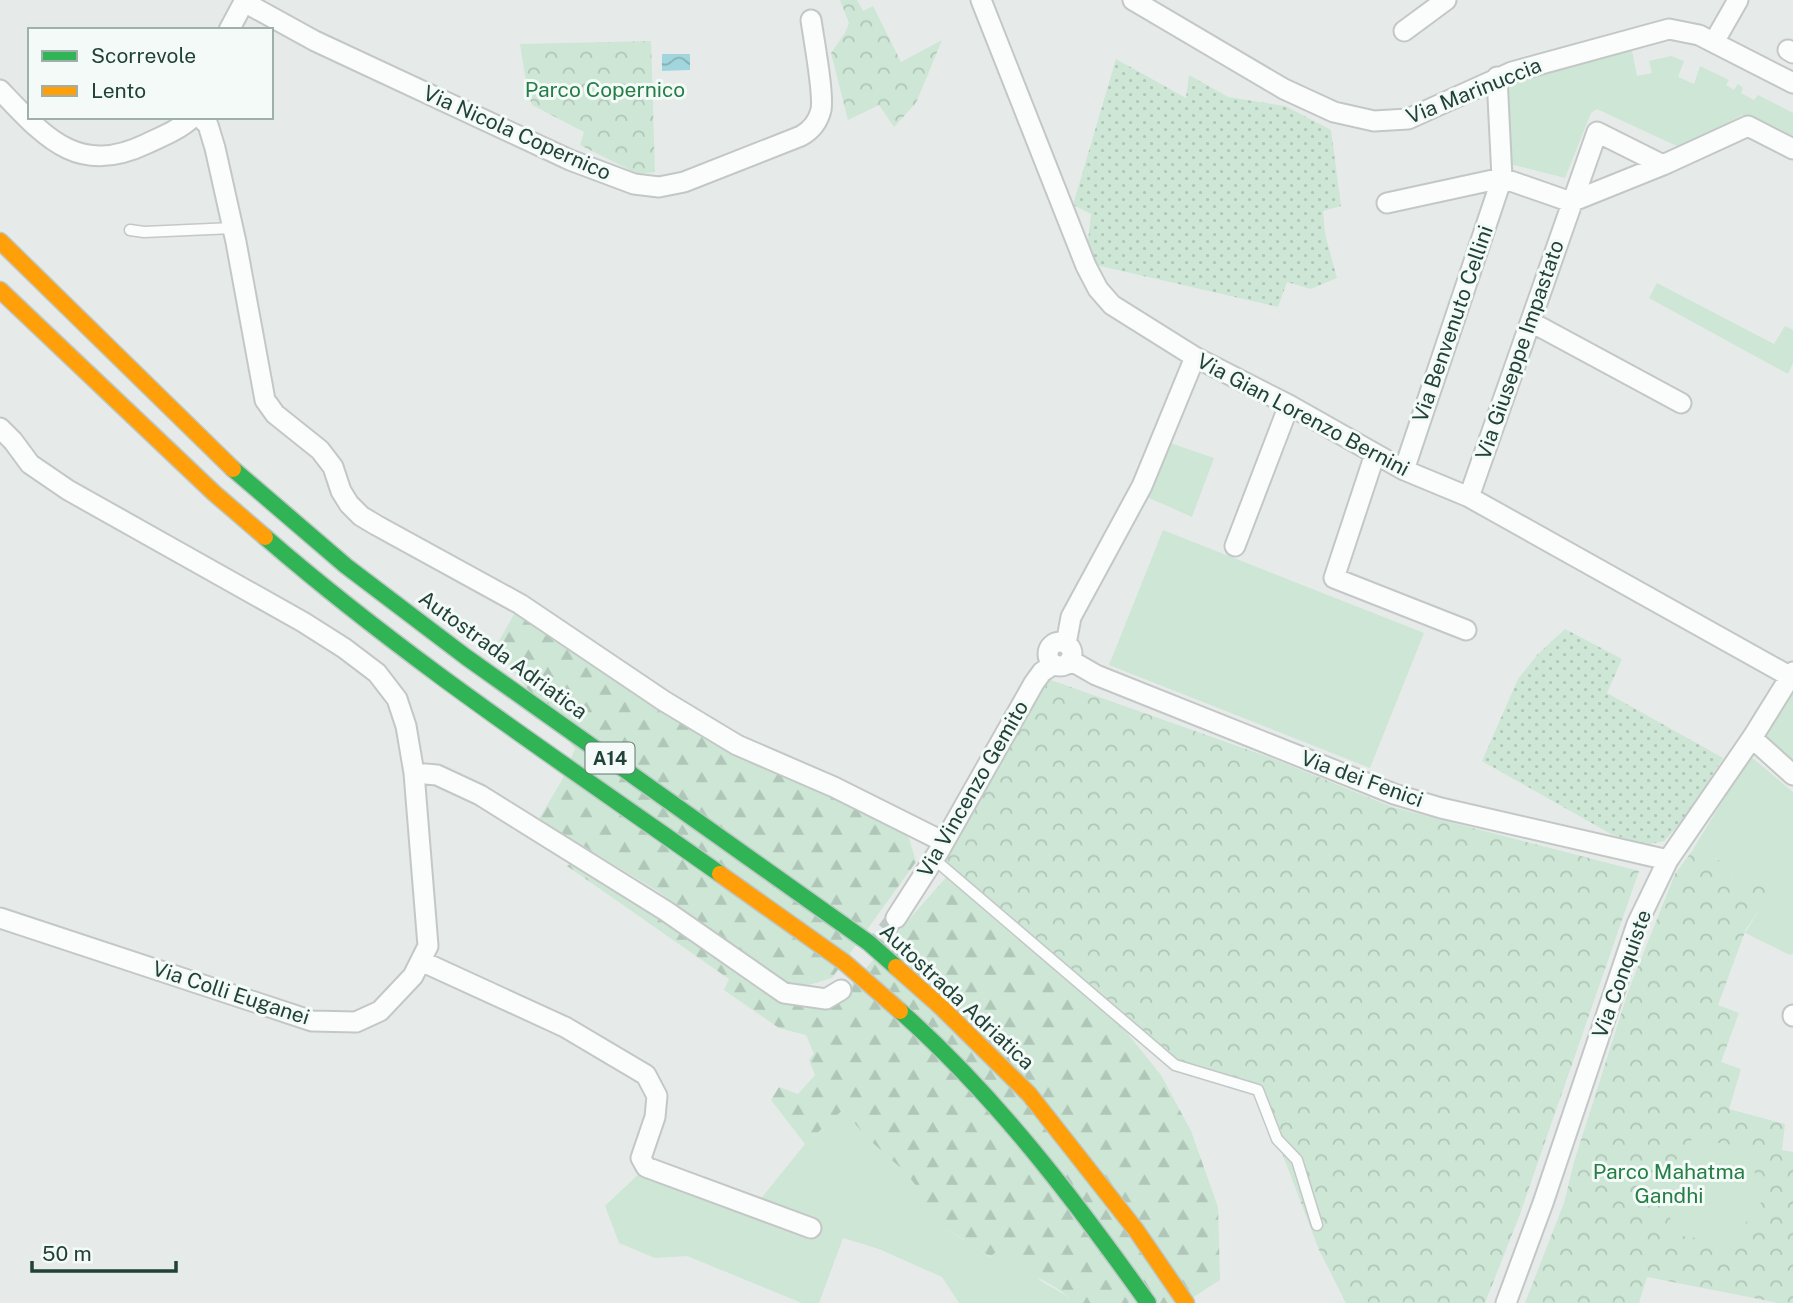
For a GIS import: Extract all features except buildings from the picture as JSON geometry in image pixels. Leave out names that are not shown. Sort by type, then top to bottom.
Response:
[{"type":"highway","name":"Autostrada Adriatica","points":[[0,242],[233,469],[346,566],[466,657],[869,943],[941,1007],[1029,1094],[1136,1230],[1186,1303]]},
{"type":"highway","name":"A14","points":[[0,289],[214,493],[332,595],[450,684],[726,877],[854,971],[923,1032],[1000,1110],[1110,1249],[1148,1303]]},
{"type":"street","name":"Via Gian Lorenzo Bernini","points":[[981,0],[1086,266],[1098,289],[1121,312],[1195,357],[1289,405],[1404,470],[1469,498],[1792,675]]},
{"type":"street","name":"Via Marinuccia","points":[[1133,0],[1268,81],[1324,108],[1354,118],[1383,121],[1408,119],[1497,77],[1661,30],[1685,31],[1714,42],[1793,83]]},
{"type":"street","points":[[1404,31],[1446,0]]},
{"type":"street","points":[[1714,42],[1738,0]]},
{"type":"street","points":[[230,28],[244,1]]},
{"type":"street","name":"Via Nicola Copernico","points":[[244,1],[315,41],[569,160],[628,183],[651,187],[676,184],[702,176],[802,136],[810,130],[816,122],[821,104],[811,20]]},
{"type":"street","name":"Via Benvenuto Cellini","points":[[1404,470],[1502,178],[1497,77]]},
{"type":"street","points":[[0,90],[44,136],[56,144],[87,154],[108,156],[130,152],[182,127],[191,119]]},
{"type":"street","points":[[202,119],[208,125],[233,228],[265,400],[275,414],[328,458],[344,497],[361,516],[520,604],[664,701],[737,746],[845,792],[939,850]]},
{"type":"street","points":[[1387,203],[1502,178],[1571,202],[1663,165],[1748,126],[1793,149]]},
{"type":"street","name":"Via Giuseppe Impastato","points":[[1469,498],[1597,132],[1663,165]]},
{"type":"street","points":[[1531,322],[1681,403]]},
{"type":"street","name":"Via Vincenzo Gemito","points":[[896,919],[939,850],[1034,683],[1042,672],[1064,656],[1071,617],[1142,486],[1195,357]]},
{"type":"street","points":[[1235,546],[1289,405]]},
{"type":"street","name":"Via Colli Euganei","points":[[0,428],[30,464],[68,490],[303,622],[377,673],[397,699],[406,726],[414,774],[428,946],[413,976],[380,1011],[356,1022],[312,1021],[0,918]]},
{"type":"street","points":[[1375,454],[1334,578],[1466,629]]},
{"type":"street","name":"Via dei Fenici","points":[[1064,656],[1096,676],[1394,794],[1441,808],[1668,860]]},
{"type":"street","name":"Via Conquiste","points":[[1506,1303],[1543,1203],[1637,923],[1668,860],[1792,675]]},
{"type":"street","points":[[1752,738],[1793,775]]},
{"type":"street","points":[[414,774],[437,775],[480,795],[666,911],[784,993],[826,999],[841,990]]},
{"type":"street","points":[[421,961],[565,1027],[646,1075],[657,1096],[655,1117],[640,1158],[646,1167],[811,1228]]},
{"type":"lane","points":[[130,230],[144,232],[233,228]]},
{"type":"lane","points":[[939,850],[1175,1065],[1258,1090],[1277,1139],[1297,1160],[1317,1225]]},
{"type":"green space","points":[[840,0],[857,0],[863,11],[873,6],[901,62],[942,40],[916,103],[894,127],[879,105],[848,120],[831,53],[849,23]]},
{"type":"green space","name":"Parco Copernico","points":[[651,41],[655,172],[638,174],[580,145],[584,132],[532,105],[520,44]]},
{"type":"green space","points":[[1631,46],[1637,76],[1652,73],[1649,61],[1671,56],[1684,61],[1678,77],[1694,84],[1700,66],[1729,80],[1726,85],[1734,90],[1738,84],[1743,88],[1741,93],[1754,100],[1758,95],[1793,113],[1793,141],[1742,115],[1681,148],[1597,109],[1591,113],[1565,178],[1510,164],[1504,78]]},
{"type":"green space","points":[[1116,59],[1186,98],[1189,75],[1228,97],[1285,106],[1331,130],[1341,206],[1323,211],[1325,234],[1337,278],[1311,289],[1287,282],[1278,307],[1096,265],[1088,241],[1091,214],[1073,205]]},
{"type":"green space","points":[[1657,283],[1774,344],[1785,326],[1793,330],[1793,363],[1788,374],[1649,298]]},
{"type":"green space","points":[[1170,443],[1214,458],[1192,517],[1147,497]]},
{"type":"green space","points":[[1163,530],[1424,633],[1370,768],[1109,665]]},
{"type":"green space","points":[[520,604],[664,701],[876,807],[909,838],[916,862],[832,978],[805,986],[786,983],[659,892],[539,819],[562,780],[575,749],[495,648]]},
{"type":"green space","points":[[1565,629],[1622,659],[1607,693],[1723,758],[1685,818],[1664,841],[1645,845],[1611,834],[1482,761],[1518,679],[1538,654]]},
{"type":"green space","points":[[1048,679],[1274,759],[1392,807],[1639,871],[1519,1217],[1485,1303],[1346,1303],[1319,1250],[1258,1090],[1175,1065],[940,864]]},
{"type":"green space","points":[[1793,688],[1793,761],[1761,737]]},
{"type":"green space","points":[[1750,756],[1793,792],[1793,953],[1790,955],[1745,933],[1776,883],[1758,868],[1742,883],[1719,860],[1692,851]]},
{"type":"green space","name":"Parco Mahatma Gandhi","points":[[1692,851],[1719,860],[1742,883],[1758,868],[1777,884],[1746,929],[1718,1005],[1739,1013],[1721,1062],[1741,1069],[1729,1109],[1785,1124],[1782,1150],[1793,1152],[1793,1303],[1779,1303],[1647,1277],[1639,1303],[1525,1303],[1564,1203],[1574,1162],[1629,989],[1675,874]]},
{"type":"green space","points":[[580,858],[792,1001],[844,993],[950,873],[1103,1003],[1161,1075],[1191,1131],[1218,1207],[1220,1280],[1184,1303],[1075,1303],[1041,1279],[990,1256],[978,1249],[979,1245],[968,1238],[966,1241],[918,1212],[920,1192],[906,1173],[867,1138],[843,1110],[805,1144],[771,1100],[779,1087],[798,1094],[815,1075],[809,1060],[814,1054],[806,1035],[779,1028],[724,990],[729,979],[567,866]]},
{"type":"green space","points":[[843,1110],[867,1138],[906,1173],[921,1192],[919,1212],[965,1241],[968,1237],[980,1245],[978,1249],[990,1257],[996,1252],[1029,1267],[1037,1278],[1075,1303],[959,1303],[942,1277],[879,1249],[843,1238],[819,1303],[802,1303],[687,1256],[655,1258],[619,1243],[605,1206],[646,1167],[755,1206],[805,1144]]},
{"type":"green space","points":[[1692,1139],[1746,1147],[1764,1199],[1730,1243],[1676,1235],[1658,1183]]},
{"type":"water","points":[[662,54],[690,54],[690,70],[662,71]]},
{"type":"tunnel","points":[[869,954],[896,918]]},
{"type":"traffic: fast","points":[[233,469],[346,566],[466,657],[869,943],[896,967]]},
{"type":"traffic: fast","points":[[265,537],[319,583],[431,669],[720,874]]},
{"type":"traffic: fast","points":[[900,1011],[1001,1113],[1092,1225],[1148,1303]]},
{"type":"traffic: slow","points":[[0,241],[233,469]]},
{"type":"traffic: slow","points":[[0,290],[214,493],[265,537]]},
{"type":"traffic: slow","points":[[720,874],[844,962],[900,1011]]},
{"type":"traffic: slow","points":[[896,967],[941,1007],[1029,1094],[1136,1230],[1186,1303]]}]
